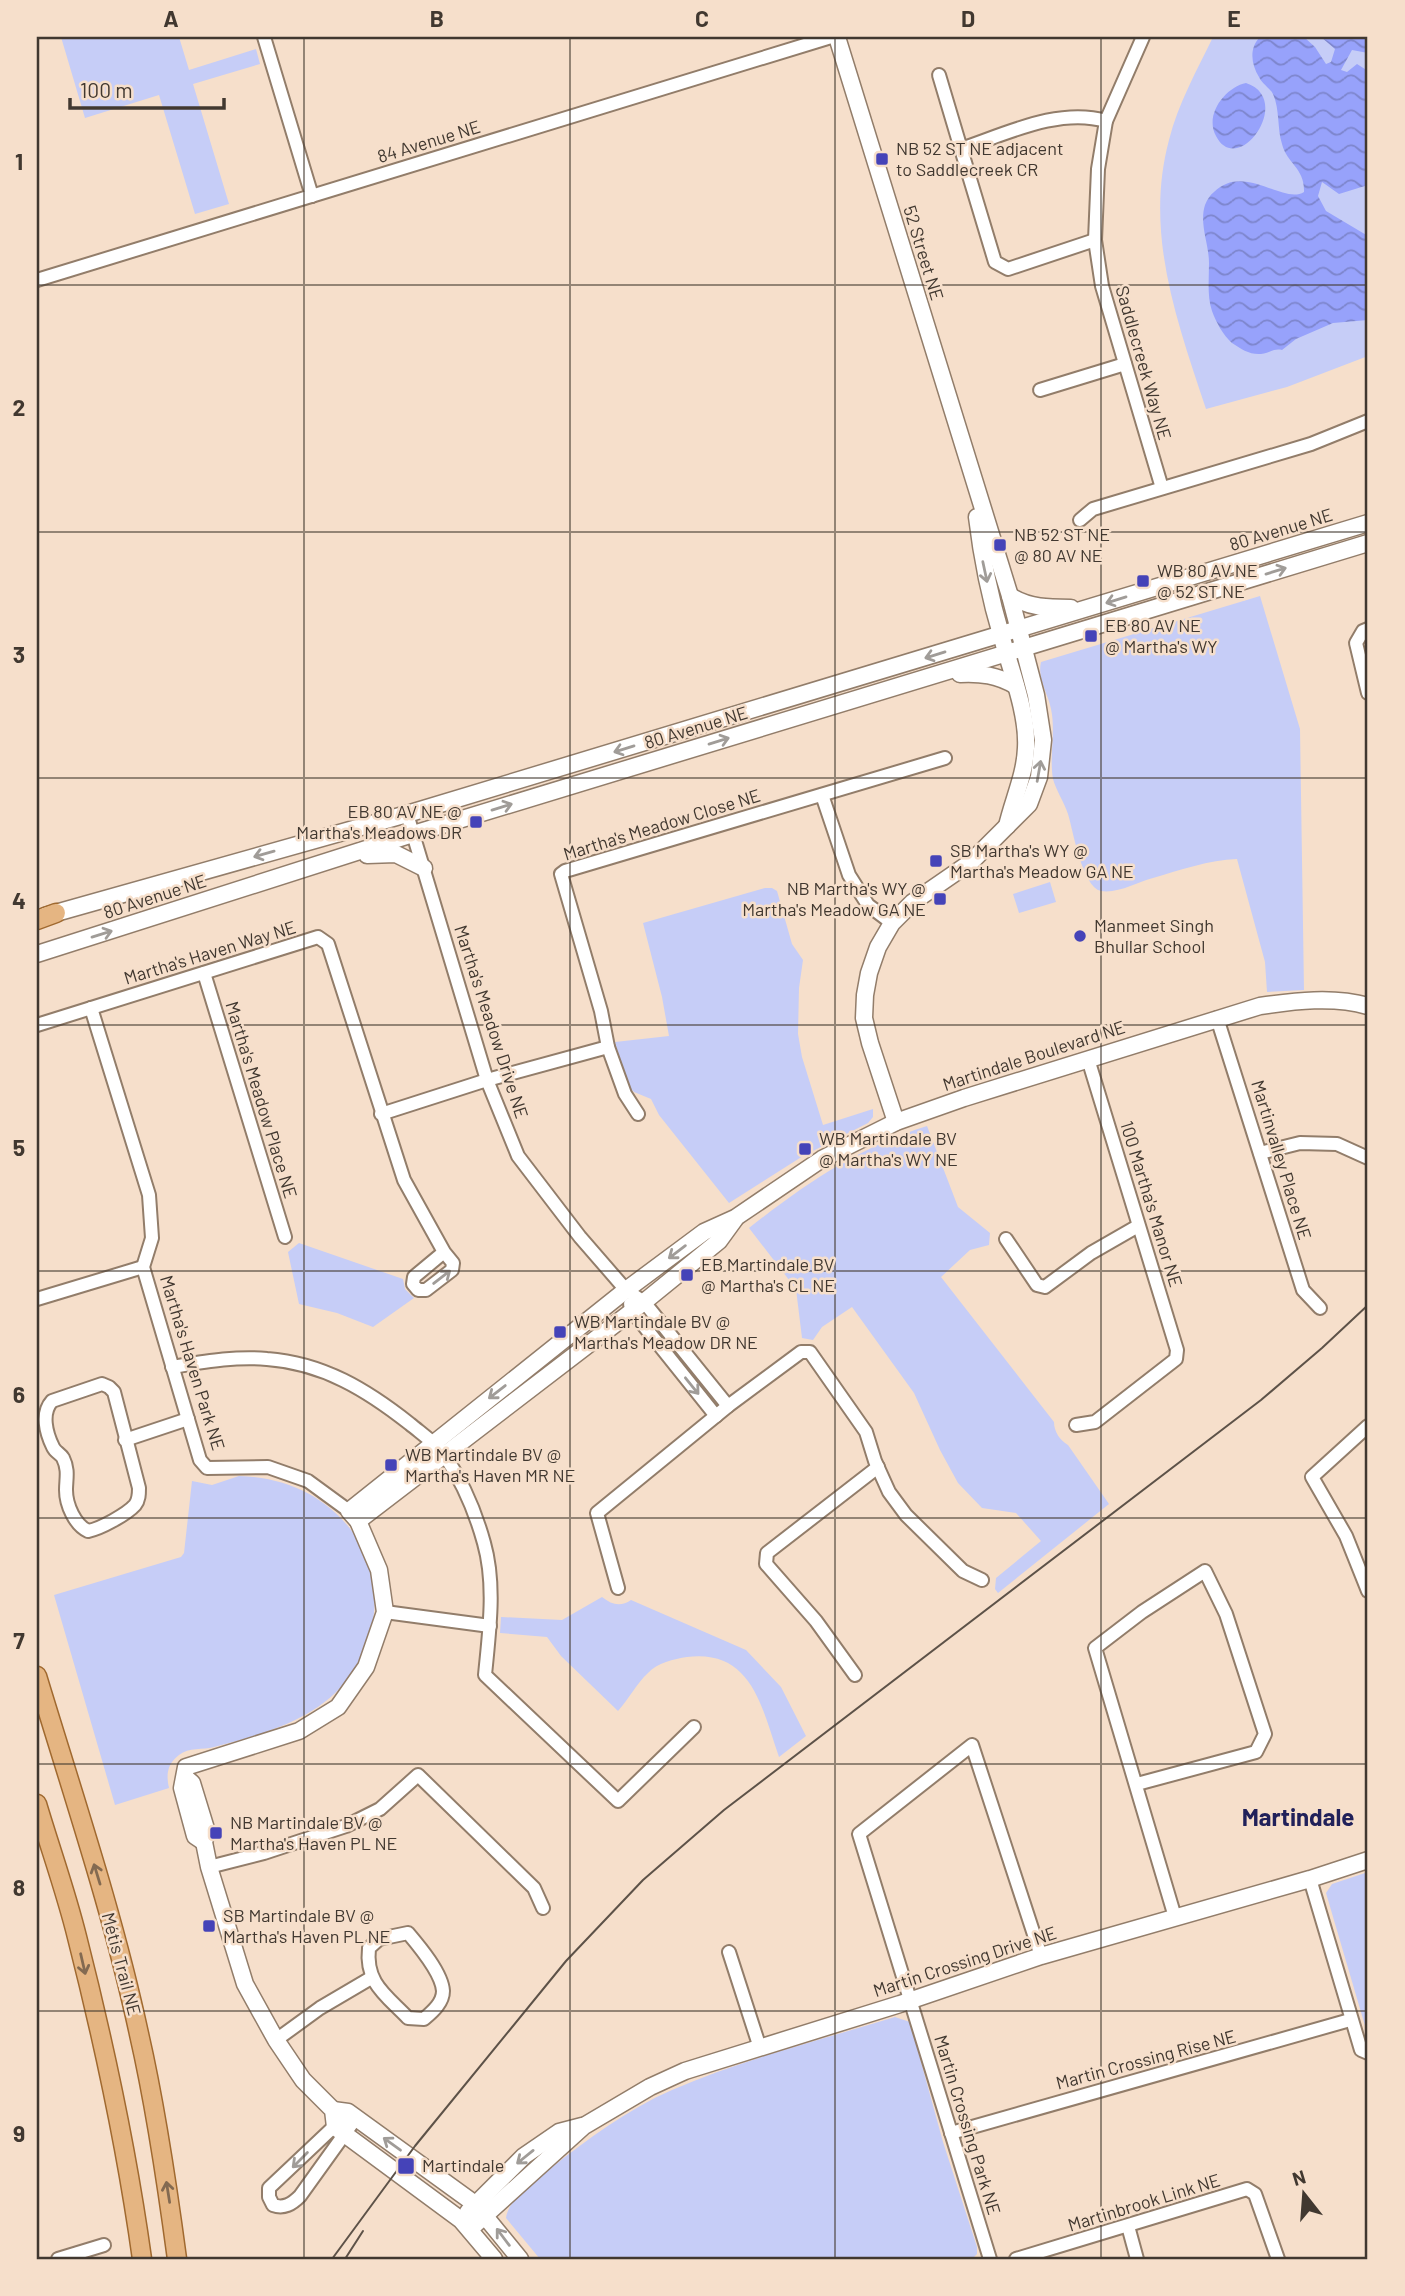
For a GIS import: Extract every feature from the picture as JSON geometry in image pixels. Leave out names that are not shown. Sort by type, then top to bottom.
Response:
[{"type":"main road","points":[[37,920],[56,913]]},
{"type":"main road","name":"Métis Trail NE","points":[[37,1676],[113,1930],[139,2032],[177,2259]]},
{"type":"main road","name":"Métis Trail NE","points":[[37,1804],[76,1935],[117,2110],[142,2259]]},
{"type":"street","points":[[264,37],[312,196]]},
{"type":"street","name":"84 Avenue NE","points":[[37,280],[831,37]]},
{"type":"street","name":"52 Street NE","points":[[836,37],[1010,596],[1036,695],[1043,740],[1039,777],[1029,804],[971,862],[913,902],[892,923],[878,947],[869,974],[864,1018],[895,1122]]},
{"type":"street","name":"Saddlecreek Way NE","points":[[1143,37],[1106,121],[1098,169],[1096,240],[1102,286],[1162,488]]},
{"type":"street","points":[[939,75],[995,262],[1008,269],[1096,240]]},
{"type":"street","points":[[961,149],[1071,116],[1089,116],[1106,121]]},
{"type":"street","points":[[1040,390],[1125,364]]},
{"type":"street","points":[[1080,520],[1093,509],[1311,444],[1368,421]]},
{"type":"street","name":"52 Street NE","points":[[972,480],[984,568],[1016,686],[1027,746],[1024,768],[1006,828]]},
{"type":"street","name":"80 Avenue NE","points":[[56,913],[407,814],[1368,523]]},
{"type":"street","name":"80 Avenue NE","points":[[37,954],[413,834],[1368,543]]},
{"type":"street","points":[[1010,596],[1029,606],[1091,608]]},
{"type":"street","points":[[1368,629],[1363,631],[1356,643],[1368,693]]},
{"type":"street","points":[[933,676],[983,674],[1001,678],[1016,686]]},
{"type":"street","name":"Martha's Meadow Close NE","points":[[608,1047],[601,1011],[561,874],[565,870],[945,758]]},
{"type":"street","points":[[822,795],[849,875],[868,905],[892,923]]},
{"type":"street","name":"Martha's Meadow Drive NE","points":[[407,814],[487,1080],[519,1156],[580,1237],[626,1290]]},
{"type":"street","points":[[330,860],[382,853],[396,854],[424,868]]},
{"type":"street","name":"Martha's Haven Way NE","points":[[91,1008],[318,937],[328,944],[381,1114]]},
{"type":"street","name":"Martha's Meadow Place NE","points":[[204,973],[285,1237]]},
{"type":"street","name":"Martindale Boulevard NE","points":[[440,1449],[626,1290],[704,1232],[735,1218],[822,1159],[895,1122],[1259,1006],[1301,1000],[1339,1001],[1368,1006]]},
{"type":"street","points":[[37,1025],[91,1008]]},
{"type":"street","name":"Martha's Haven Park NE","points":[[91,1008],[149,1195],[152,1238],[143,1267],[200,1460],[207,1468],[268,1467],[308,1481],[354,1516]]},
{"type":"street","name":"Martinvalley Place NE","points":[[1217,1018],[1303,1290],[1320,1308]]},
{"type":"street","points":[[444,1252],[404,1180],[381,1114],[487,1080],[608,1047],[625,1094],[638,1114]]},
{"type":"street","name":"100 Martha's Manor NE","points":[[1076,1425],[1095,1422],[1177,1359],[1177,1350],[1088,1059]]},
{"type":"street","points":[[1261,1153],[1300,1143],[1337,1144],[1368,1158]]},
{"type":"street","name":"Martindale Boulevard NE","points":[[354,1516],[440,1449],[638,1307],[719,1241],[735,1218]]},
{"type":"street","points":[[1006,1239],[1037,1285],[1045,1287],[1091,1253],[1138,1226]]},
{"type":"street","name":"Martha's Haven Park NE","points":[[37,1299],[143,1267]]},
{"type":"street","points":[[626,1290],[716,1416]]},
{"type":"street","points":[[638,1307],[728,1406]]},
{"type":"street","points":[[618,1588],[597,1513],[728,1406],[801,1352],[810,1352],[866,1432],[890,1492],[906,1515],[963,1571],[982,1580]]},
{"type":"street","points":[[172,1367],[223,1359],[267,1359],[314,1367],[379,1400],[440,1449],[470,1502],[485,1544],[490,1626],[485,1675],[618,1801],[694,1727]]},
{"type":"street","points":[[102,1384],[114,1392],[125,1440],[139,1488],[139,1497],[134,1506],[97,1529],[88,1531],[75,1523],[66,1491],[68,1478],[63,1456],[53,1449],[44,1415],[46,1407],[52,1401],[102,1384]]},
{"type":"street","points":[[125,1440],[188,1419]]},
{"type":"street","points":[[1368,1426],[1312,1477],[1346,1536],[1368,1587]]},
{"type":"street","points":[[855,1675],[816,1621],[766,1564],[767,1553],[878,1467]]},
{"type":"street","points":[[354,1516],[379,1570],[386,1612],[366,1667],[338,1707],[299,1731],[186,1767],[182,1788],[195,1836],[204,1842],[208,1867],[245,1984],[276,2040],[303,2080],[343,2120],[465,2225],[494,2259]]},
{"type":"street","points":[[1137,1784],[1256,1752],[1265,1734],[1226,1614],[1205,1571],[1142,1612],[1095,1648],[1175,1917]]},
{"type":"street","points":[[386,1612],[490,1626]]},
{"type":"street","name":"Martin Crossing Park NE","points":[[989,2259],[859,1834],[972,1745],[1041,1956]]},
{"type":"street","points":[[208,1867],[264,1853],[346,1825],[380,1809],[418,1775],[534,1888],[543,1909]]},
{"type":"street","name":"Martin Crossing Drive NE","points":[[465,2225],[584,2126],[685,2071],[1041,1956],[1368,1860]]},
{"type":"street","points":[[1310,1879],[1350,2020],[1361,2050],[1368,2053]]},
{"type":"street","points":[[408,1933],[437,1974],[443,1992],[439,2002],[424,2019],[408,2018],[371,1978],[367,1962],[369,1948],[379,1940],[408,1933]]},
{"type":"street","points":[[729,1952],[760,2048]]},
{"type":"street","points":[[276,2040],[320,2008],[371,1978]]},
{"type":"street","name":"Martin Crossing Rise NE","points":[[951,2133],[1350,2020]]},
{"type":"street","points":[[343,2120],[300,2196],[287,2206],[273,2205],[269,2189],[343,2120]]},
{"type":"street","points":[[343,2120],[480,2210],[520,2259]]},
{"type":"street","name":"Martinbrook Link NE","points":[[1016,2259],[1247,2189],[1255,2194],[1278,2259]]},
{"type":"street","points":[[1128,2226],[1137,2259]]},
{"type":"street","points":[[58,2259],[104,2245]]},
{"type":"shaded area","points":[[61,37],[179,37],[189,70],[256,49],[260,64],[193,84],[229,204],[195,214],[159,95],[85,118]]},
{"type":"shaded area","points":[[1213,37],[1368,37],[1368,356],[1287,387],[1206,409],[1184,343],[1167,276],[1160,209],[1162,175],[1177,113]]},
{"type":"shaded area","points":[[1260,596],[1300,729],[1304,990],[1267,992],[1265,962],[1237,859],[1195,866],[1114,891],[1101,891],[1094,887],[1084,869],[1068,814],[1053,779],[1052,718],[1040,674],[1041,662]]},
{"type":"shaded area","points":[[1050,882],[1056,902],[1019,913],[1013,894]]},
{"type":"shaded area","points":[[765,888],[777,891],[792,944],[803,960],[799,988],[798,1034],[802,1057],[823,1125],[873,1109],[873,1117],[868,1123],[803,1156],[729,1203],[659,1115],[651,1099],[634,1092],[626,1084],[615,1042],[669,1036],[643,923]]},
{"type":"shaded area","points":[[927,1126],[958,1207],[990,1233],[989,1245],[970,1250],[941,1277],[1054,1422],[1062,1441],[1068,1445],[1109,1504],[998,1593],[995,1589],[996,1578],[1041,1541],[1016,1513],[982,1508],[958,1483],[914,1393],[852,1307],[822,1327],[813,1340],[802,1338],[796,1289],[749,1228],[834,1168],[878,1145]]},
{"type":"shaded area","points":[[299,1243],[403,1279],[405,1289],[414,1298],[373,1327],[337,1313],[299,1304],[288,1252]]},
{"type":"shaded area","points":[[239,1476],[278,1481],[311,1495],[339,1516],[359,1542],[372,1573],[375,1607],[367,1642],[349,1677],[336,1692],[306,1715],[251,1737],[183,1752],[170,1766],[169,1788],[115,1805],[54,1595],[181,1557],[184,1553],[192,1481],[212,1485]]},
{"type":"shaded area","points":[[602,1597],[616,1604],[631,1600],[746,1650],[781,1687],[806,1736],[779,1757],[760,1702],[741,1672],[727,1662],[709,1657],[687,1657],[661,1664],[644,1677],[618,1711],[561,1656],[547,1637],[500,1633],[501,1617],[562,1620]]},
{"type":"shaded area","points":[[1368,1872],[1368,2036],[1326,1893],[1332,1884]]},
{"type":"shaded area","points":[[895,2017],[910,2022],[943,2142],[977,2247],[977,2254],[972,2259],[540,2259],[506,2218],[517,2197],[538,2178],[579,2146],[640,2106],[699,2079],[754,2059]]},
{"type":"water","points":[[1260,37],[1304,37],[1315,47],[1326,64],[1331,62],[1335,49],[1321,37],[1368,37],[1368,53],[1352,50],[1341,70],[1347,72],[1357,64],[1368,71],[1368,185],[1339,194],[1322,182],[1318,196],[1326,211],[1368,236],[1368,320],[1333,323],[1296,339],[1282,350],[1257,354],[1232,343],[1223,332],[1210,305],[1209,256],[1203,212],[1214,192],[1226,184],[1238,181],[1295,195],[1304,192],[1302,177],[1284,151],[1273,94],[1254,67],[1254,46]]},
{"type":"water","points":[[1246,83],[1260,92],[1265,104],[1264,118],[1258,132],[1248,142],[1237,148],[1226,147],[1213,128],[1215,111],[1231,90]]},
{"type":"tram line","points":[[332,2259],[415,2146],[566,1961],[643,1880],[724,1810],[1261,1400],[1368,1305]]},
{"type":"tram line","points":[[345,2259],[363,2231]]},
{"type":"place","name":"NB 52 ST NE adjacent to Saddlecreek CR","points":[[882,159]]},
{"type":"place","name":"NB 52 ST NE @ 80 AV NE","points":[[1000,545]]},
{"type":"place","name":"WB 80 AV NE @ 52 ST NE","points":[[1143,581]]},
{"type":"place","name":"EB 80 AV NE @ Martha's WY","points":[[1091,636]]},
{"type":"place","name":"EB 80 AV NE @ Martha's Meadows DR","points":[[476,822]]},
{"type":"place","name":"SB Martha's WY @ Martha's Meadow GA NE","points":[[936,861]]},
{"type":"place","name":"NB Martha's WY @ Martha's Meadow GA NE","points":[[940,899]]},
{"type":"place","name":"Manmeet Singh Bhullar School","points":[[1080,936]]},
{"type":"place","name":"WB Martindale BV @ Martha's WY NE","points":[[805,1149]]},
{"type":"place","name":"EB Martindale BV @ Martha's CL NE","points":[[687,1275]]},
{"type":"place","name":"WB Martindale BV @ Martha's Meadow DR NE","points":[[560,1332]]},
{"type":"place","name":"WB Martindale BV @ Martha's Haven MR NE","points":[[391,1465]]},
{"type":"place","name":"NB Martindale BV @ Martha's Haven PL NE","points":[[216,1833]]},
{"type":"place","name":"SB Martindale BV @ Martha's Haven PL NE","points":[[209,1926]]},
{"type":"place","name":"Martindale","points":[[406,2166]]},
{"type":"district","name":"Martindale","points":[[1298,1818]]}]
